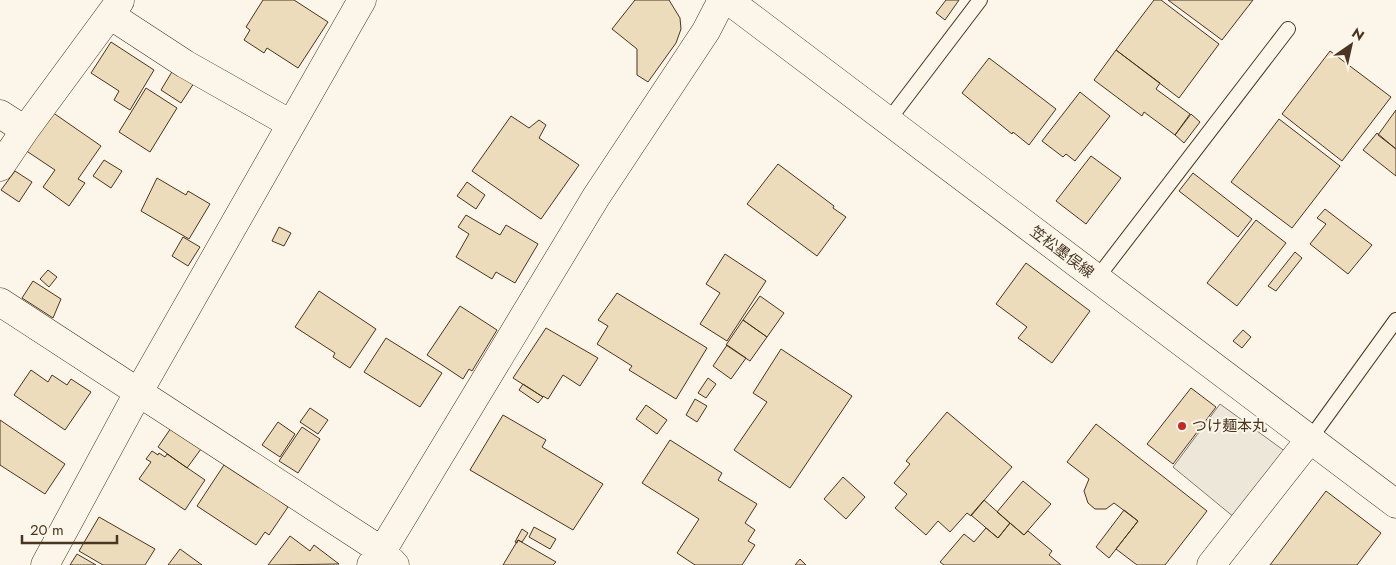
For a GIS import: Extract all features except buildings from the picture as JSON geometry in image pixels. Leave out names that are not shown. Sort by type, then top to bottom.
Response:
[{"type":"street","points":[[45,565],[138,392],[362,0]]},
{"type":"street","points":[[0,302],[138,392],[383,560],[596,197],[706,32],[722,0]]},
{"type":"street","name":"笠松墨俣線","points":[[728,0],[1396,504]]},
{"type":"street","points":[[0,166],[24,130],[116,8],[185,64],[291,124]]},
{"type":"street","points":[[0,114],[24,130]]},
{"type":"street","points":[[1211,565],[1310,439]]},
{"type":"lane","points":[[888,121],[980,0]]},
{"type":"lane","points":[[1097,278],[1288,29]]},
{"type":"lane","points":[[1310,439],[1396,320]]},
{"type":"shaded area","points":[[1220,404],[1286,452],[1235,518],[1173,467]]},
{"type":"place","name":"つけ麺本丸","points":[[1182,426]]}]
